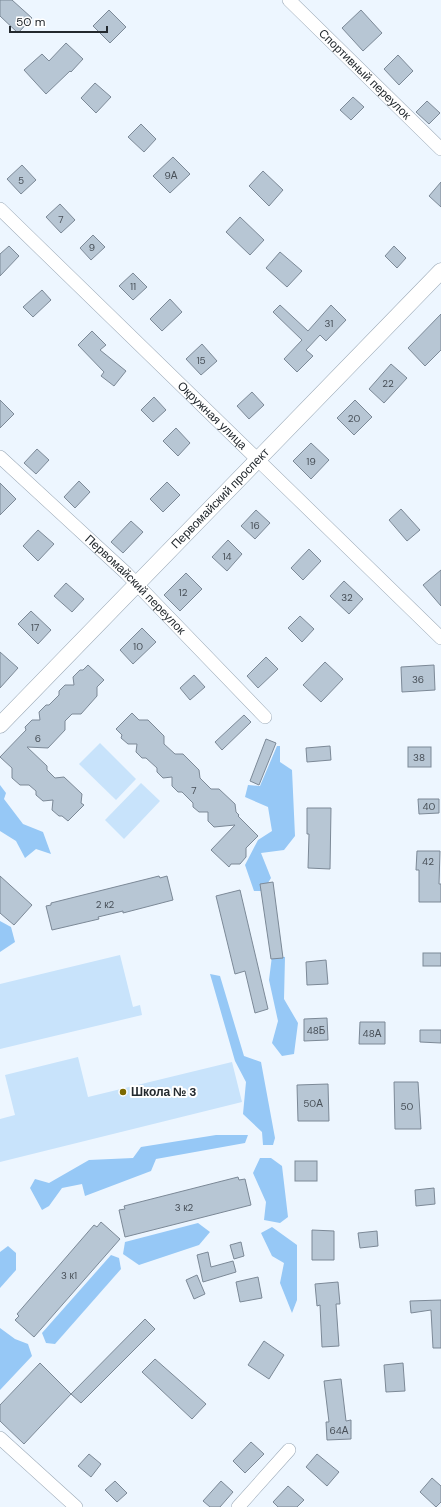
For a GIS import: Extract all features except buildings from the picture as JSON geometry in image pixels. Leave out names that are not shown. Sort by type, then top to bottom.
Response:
[{"type":"street","name":"Спортивный переулок","points":[[289,0],[441,149]]},
{"type":"street","name":"Окружная улица","points":[[0,209],[441,638]]},
{"type":"street","name":"Первомайский проспект","points":[[0,725],[441,271]]},
{"type":"street","name":"Первомайский переулок","points":[[0,457],[137,584],[265,717]]},
{"type":"street","points":[[0,1438],[76,1507]]},
{"type":"street","points":[[238,1507],[289,1450]]},
{"type":"shaded area","points":[[100,743],[136,779],[116,800],[79,764]]},
{"type":"shaded area","points":[[277,746],[280,746],[280,762],[292,770],[295,836],[284,850],[261,853],[271,878],[263,891],[254,891],[245,865],[258,840],[272,831],[268,807],[245,797],[248,785],[260,786]]},
{"type":"shaded area","points":[[141,783],[160,801],[124,839],[105,820]]},
{"type":"shaded area","points":[[0,785],[6,793],[4,799],[23,824],[43,832],[51,854],[36,849],[25,858],[16,841],[0,831]]},
{"type":"shaded area","points":[[0,921],[11,927],[15,942],[0,952]]},
{"type":"shaded area","points":[[120,955],[133,1007],[140,1005],[142,1015],[0,1049],[0,984]]},
{"type":"shaded area","points":[[272,956],[285,957],[284,999],[298,1023],[294,1054],[282,1056],[272,1043],[278,1021],[269,980]]},
{"type":"shaded area","points":[[210,974],[220,976],[244,1056],[261,1062],[275,1138],[273,1145],[263,1145],[262,1132],[243,1114],[246,1082],[235,1061]]},
{"type":"shaded area","points":[[78,1057],[88,1097],[232,1062],[242,1102],[0,1162],[0,1119],[15,1115],[5,1075]]},
{"type":"shaded area","points":[[216,1135],[248,1135],[245,1143],[156,1159],[151,1171],[85,1196],[82,1184],[62,1188],[49,1206],[42,1210],[30,1188],[35,1179],[49,1183],[89,1160],[133,1158],[141,1147]]},
{"type":"shaded area","points":[[260,1158],[271,1158],[282,1166],[288,1217],[280,1223],[264,1220],[266,1202],[253,1173]]},
{"type":"shaded area","points":[[198,1223],[210,1232],[199,1245],[139,1265],[123,1254],[125,1242]]},
{"type":"shaded area","points":[[272,1227],[297,1245],[297,1300],[292,1313],[280,1283],[284,1263],[272,1256],[261,1233]]},
{"type":"shaded area","points":[[8,1246],[16,1253],[16,1270],[0,1288],[0,1252]]},
{"type":"shaded area","points":[[111,1255],[119,1258],[121,1269],[55,1344],[46,1343],[42,1333]]},
{"type":"shaded area","points":[[0,1328],[15,1339],[28,1344],[32,1356],[0,1390]]},
{"type":"place","name":"Школа № 3","points":[[123,1092]]}]
